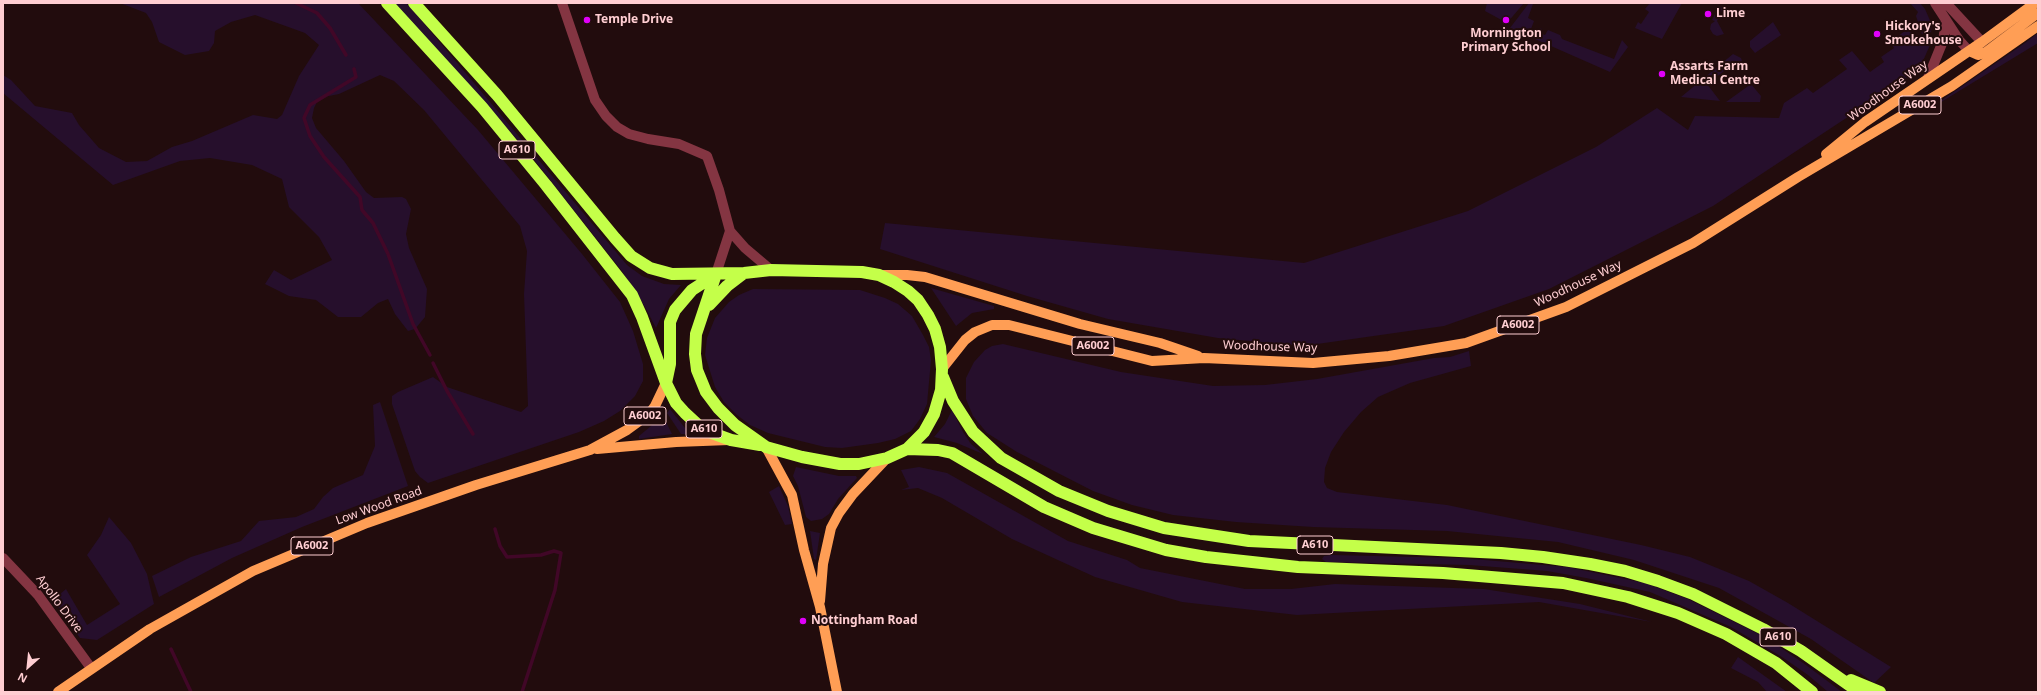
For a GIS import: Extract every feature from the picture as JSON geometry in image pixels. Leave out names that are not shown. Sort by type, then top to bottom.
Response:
[{"type":"highway","name":"A610","points":[[387,3],[482,107],[546,184],[632,295],[666,383],[676,403],[698,425],[731,440],[764,446]]},
{"type":"highway","name":"A610","points":[[414,3],[497,95],[631,256],[650,268],[672,274],[744,273]]},
{"type":"highway","points":[[705,310],[716,296],[744,273],[771,270],[862,272],[879,275],[894,282],[918,300],[936,329],[940,347],[942,372],[938,403],[929,426],[907,450],[887,458],[859,464],[840,464],[802,457],[764,446],[735,426],[718,408],[706,392],[697,370],[695,354],[696,334],[716,274]]},
{"type":"highway","points":[[666,383],[670,364],[670,322],[675,310],[692,290],[716,274]]},
{"type":"highway","name":"A610","points":[[942,372],[953,401],[973,432],[987,447],[1001,458],[1040,482],[1082,502],[1108,512],[1164,528],[1249,541],[1501,553],[1550,558],[1618,570],[1658,581],[1718,605],[1802,651],[1859,692]]},
{"type":"highway","name":"A610","points":[[907,450],[938,450],[952,453],[1044,507],[1092,528],[1166,550],[1206,557],[1298,567],[1442,573],[1563,583],[1628,597],[1678,613],[1726,634],[1776,663],[1812,692]]},
{"type":"highway","points":[[1835,674],[1880,692]]},
{"type":"main road","name":"Woodhouse Way","points":[[1798,177],[1866,122],[1928,78],[1973,53],[1982,42],[2035,3]]},
{"type":"main road","name":"A6002","points":[[1973,53],[1986,52],[2038,13]]},
{"type":"main road","name":"Woodhouse Way","points":[[942,372],[965,340],[975,332],[992,324],[1009,325],[1152,361],[1204,358],[1313,363],[1389,356],[1466,343],[1566,307],[1693,243],[1798,177],[1964,78],[2038,26]]},
{"type":"main road","points":[[1964,78],[1973,53]]},
{"type":"main road","name":"Woodhouse Way","points":[[879,275],[907,275],[925,277],[1080,324],[1160,343],[1204,358]]},
{"type":"main road","name":"Low Wood Road","points":[[58,692],[150,629],[253,571],[367,523],[476,485],[590,450],[627,430],[649,414],[655,406],[666,383]]},
{"type":"main road","name":"A6002","points":[[590,450],[668,442],[731,440]]},
{"type":"main road","points":[[764,446],[792,495],[804,550],[820,607],[837,692]]},
{"type":"main road","points":[[820,607],[823,564],[830,528],[853,494],[887,458]]},
{"type":"street","points":[[562,3],[596,100],[606,116],[629,134],[648,140],[679,144],[707,156],[719,190],[730,231],[745,248],[771,270]]},
{"type":"street","points":[[1935,3],[1946,20],[1973,53]]},
{"type":"street","points":[[1946,3],[1982,42]]},
{"type":"street","points":[[1928,78],[1943,41],[1946,20]]},
{"type":"street","points":[[716,274],[730,231]]},
{"type":"street","name":"Apollo Drive","points":[[3,558],[38,595],[91,668]]},
{"type":"shaded area","points":[[120,3],[358,3],[478,130],[582,254],[620,302],[633,331],[643,364],[643,381],[635,396],[620,411],[604,421],[579,432],[428,483],[420,477],[415,471],[392,404],[392,396],[398,392],[433,377],[447,387],[521,412],[528,406],[524,294],[527,251],[520,226],[424,110],[394,81],[380,75],[339,94],[319,98],[314,108],[312,118],[316,128],[344,161],[366,192],[374,198],[402,197],[406,199],[411,209],[406,234],[409,248],[427,289],[425,317],[415,329],[408,331],[395,314],[388,299],[378,303],[361,317],[338,317],[316,300],[289,296],[265,284],[274,270],[291,280],[332,260],[319,237],[289,207],[282,179],[252,165],[210,158],[180,161],[113,185],[3,93],[3,75],[11,80],[35,106],[72,113],[79,125],[99,148],[126,162],[147,161],[172,147],[192,141],[253,115],[277,119],[282,115],[299,76],[319,45],[305,33],[255,15],[231,22],[215,31],[214,43],[209,51],[185,55],[159,42],[152,22],[146,13]]},
{"type":"shaded area","points":[[393,3],[406,3],[411,8],[627,265],[642,276],[664,284],[681,285],[669,299],[656,328],[645,307],[621,270],[524,147]]},
{"type":"shaded area","name":"Mornington Primary School","points":[[1487,3],[1524,3],[1507,23],[1485,11]]},
{"type":"shaded area","points":[[1529,3],[1533,4],[1528,18],[1534,21],[1531,29],[1538,31],[1540,28],[1542,29],[1542,34],[1545,35],[1548,30],[1560,35],[1562,39],[1614,59],[1622,40],[1628,47],[1610,72],[1510,28]]},
{"type":"shaded area","points":[[1650,3],[1682,3],[1662,39],[1635,28],[1638,22],[1641,24],[1649,12],[1645,9]]},
{"type":"shaded area","points":[[1910,3],[1920,3],[1925,9],[1932,25],[1931,32],[1922,34],[1916,16],[1918,12]]},
{"type":"shaded area","points":[[1719,6],[1723,8],[1717,21],[1724,34],[1717,36],[1713,34],[1710,29],[1711,24],[1715,21],[1712,20]]},
{"type":"shaded area","points":[[1773,22],[1781,35],[1755,53],[1750,47],[1750,41]]},
{"type":"shaded area","points":[[1909,28],[1918,40],[1931,38],[1930,45],[1919,70],[1713,206],[1549,289],[1444,326],[1303,346],[1218,338],[1108,319],[1027,296],[880,249],[885,223],[1304,263],[1468,211],[1596,147],[1657,108],[1688,130],[1695,116],[1779,118],[1784,103],[1807,88],[1813,93],[1847,69],[1839,60],[1852,51],[1870,72],[1884,62],[1881,57],[1894,48],[1890,42]]},
{"type":"shaded area","points":[[2038,33],[2038,43],[1923,113],[2025,43]]},
{"type":"shaded area","points":[[1733,54],[1741,58],[1742,61],[1738,65],[1736,62],[1707,84],[1720,101],[1681,97]]},
{"type":"shaded area","points":[[1751,84],[1761,96],[1760,102],[1726,102]]},
{"type":"shaded area","points":[[931,288],[994,306],[994,309],[972,313],[956,326]]},
{"type":"shaded area","points":[[753,289],[860,290],[898,304],[912,316],[929,347],[931,360],[927,404],[920,419],[911,431],[895,439],[878,443],[842,448],[825,447],[768,433],[750,425],[737,415],[724,402],[715,387],[705,355],[707,338],[715,318],[729,302],[739,295]]},
{"type":"shaded area","points":[[1003,344],[1121,372],[1213,386],[1265,385],[1317,379],[1434,358],[1450,357],[1469,351],[1471,366],[1410,383],[1378,397],[1361,412],[1344,432],[1331,452],[1325,468],[1324,482],[1327,488],[1337,492],[1447,505],[1641,545],[1690,557],[1749,581],[1788,603],[1891,667],[1874,683],[1811,639],[1719,588],[1634,560],[1558,542],[1447,531],[1313,527],[1236,522],[1173,515],[1132,505],[1093,491],[1017,452],[987,433],[973,416],[966,399],[966,378],[974,362],[985,350],[992,346]]},
{"type":"shaded area","points":[[380,402],[408,486],[302,527],[232,558],[159,597],[152,576],[191,557],[241,541],[259,521],[296,517],[314,509],[323,497],[333,488],[363,475],[375,446],[373,405]]},
{"type":"shaded area","points":[[670,409],[685,428],[693,434],[681,434],[667,413]]},
{"type":"shaded area","points":[[952,410],[971,444],[983,454],[957,443],[934,437],[945,424]]},
{"type":"shaded area","points":[[663,416],[672,434],[639,439],[639,436]]},
{"type":"shaded area","points":[[796,467],[839,476],[856,476],[857,478],[838,499],[829,514],[822,519],[811,521],[806,517],[798,486],[793,476]]},
{"type":"shaded area","points":[[919,467],[947,473],[1068,541],[1127,560],[1140,568],[1245,589],[1291,589],[1335,584],[1484,589],[1580,604],[1652,622],[1539,602],[1297,615],[1182,602],[1095,577],[1012,539],[942,498],[918,488],[901,490],[909,487],[901,470]]},
{"type":"shaded area","points":[[779,486],[788,506],[792,524],[785,525],[769,492]]},
{"type":"shaded area","points":[[109,517],[131,543],[147,574],[154,604],[97,640],[80,638],[53,600],[66,589],[87,625],[120,604],[87,555],[101,535]]},
{"type":"shaded area","points":[[810,531],[820,533],[816,560],[814,559]]},
{"type":"shaded area","points":[[1324,556],[1461,558],[1567,567],[1645,583],[1688,599],[1765,637],[1842,692],[1828,692],[1808,675],[1782,657],[1731,627],[1650,592],[1547,571],[1469,565],[1326,562],[1322,559]]},
{"type":"shaded area","points":[[1738,657],[1787,692],[1767,692],[1758,682],[1731,668]]},
{"type":"waterway","points":[[296,3],[317,13],[330,28],[346,55]]},
{"type":"waterway","points":[[354,69],[356,77],[310,105],[304,118],[310,136],[324,157],[360,197],[362,210],[373,223],[388,254],[413,324],[430,355]]},
{"type":"waterway","points":[[433,363],[447,391],[473,434]]},
{"type":"waterway","points":[[495,529],[500,546],[507,557],[541,555],[554,551],[561,553],[555,590],[522,692]]},
{"type":"waterway","points":[[171,649],[191,692]]},
{"type":"place","name":"Lime","points":[[1708,14]]},
{"type":"place","name":"Temple Drive","points":[[587,20]]},
{"type":"place","name":"Mornington Primary School","points":[[1506,20]]},
{"type":"place","name":"Hickory's Smokehouse","points":[[1877,34]]},
{"type":"place","name":"Assarts Farm Medical Centre","points":[[1662,74]]},
{"type":"place","name":"Nottingham Road","points":[[803,621]]}]
